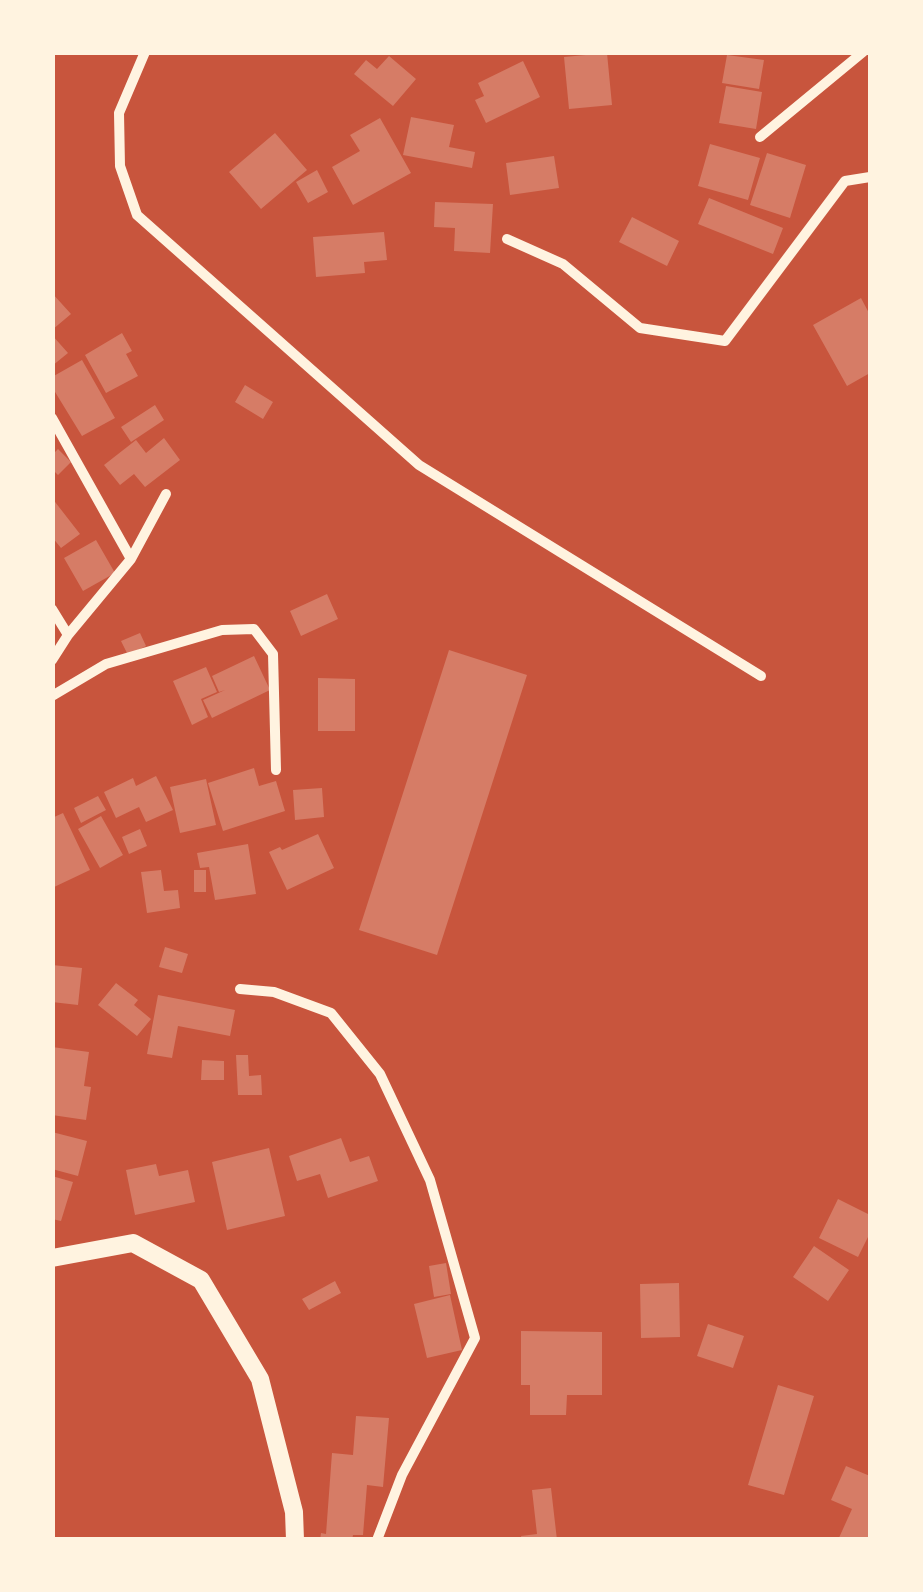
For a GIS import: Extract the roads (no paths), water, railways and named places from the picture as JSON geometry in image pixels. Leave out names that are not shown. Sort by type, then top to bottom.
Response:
[{"type":"street","points":[[145,52],[119,114],[120,166],[137,215],[418,465],[761,676]]},
{"type":"street","points":[[760,137],[863,52]]},
{"type":"street","points":[[507,239],[563,264],[640,328],[725,341],[844,181],[870,177]]},
{"type":"street","points":[[52,418],[131,558]]},
{"type":"street","points":[[52,660],[131,558],[166,494]]},
{"type":"street","points":[[52,609],[68,635]]},
{"type":"street","points":[[52,696],[106,664],[222,630],[254,629],[273,654],[276,770]]},
{"type":"street","points":[[240,989],[274,992],[331,1013],[380,1074],[430,1180],[475,1338],[402,1476],[377,1540]]},
{"type":"street","points":[[52,1258],[132,1243],[201,1280],[260,1379],[294,1512],[295,1540]]}]
